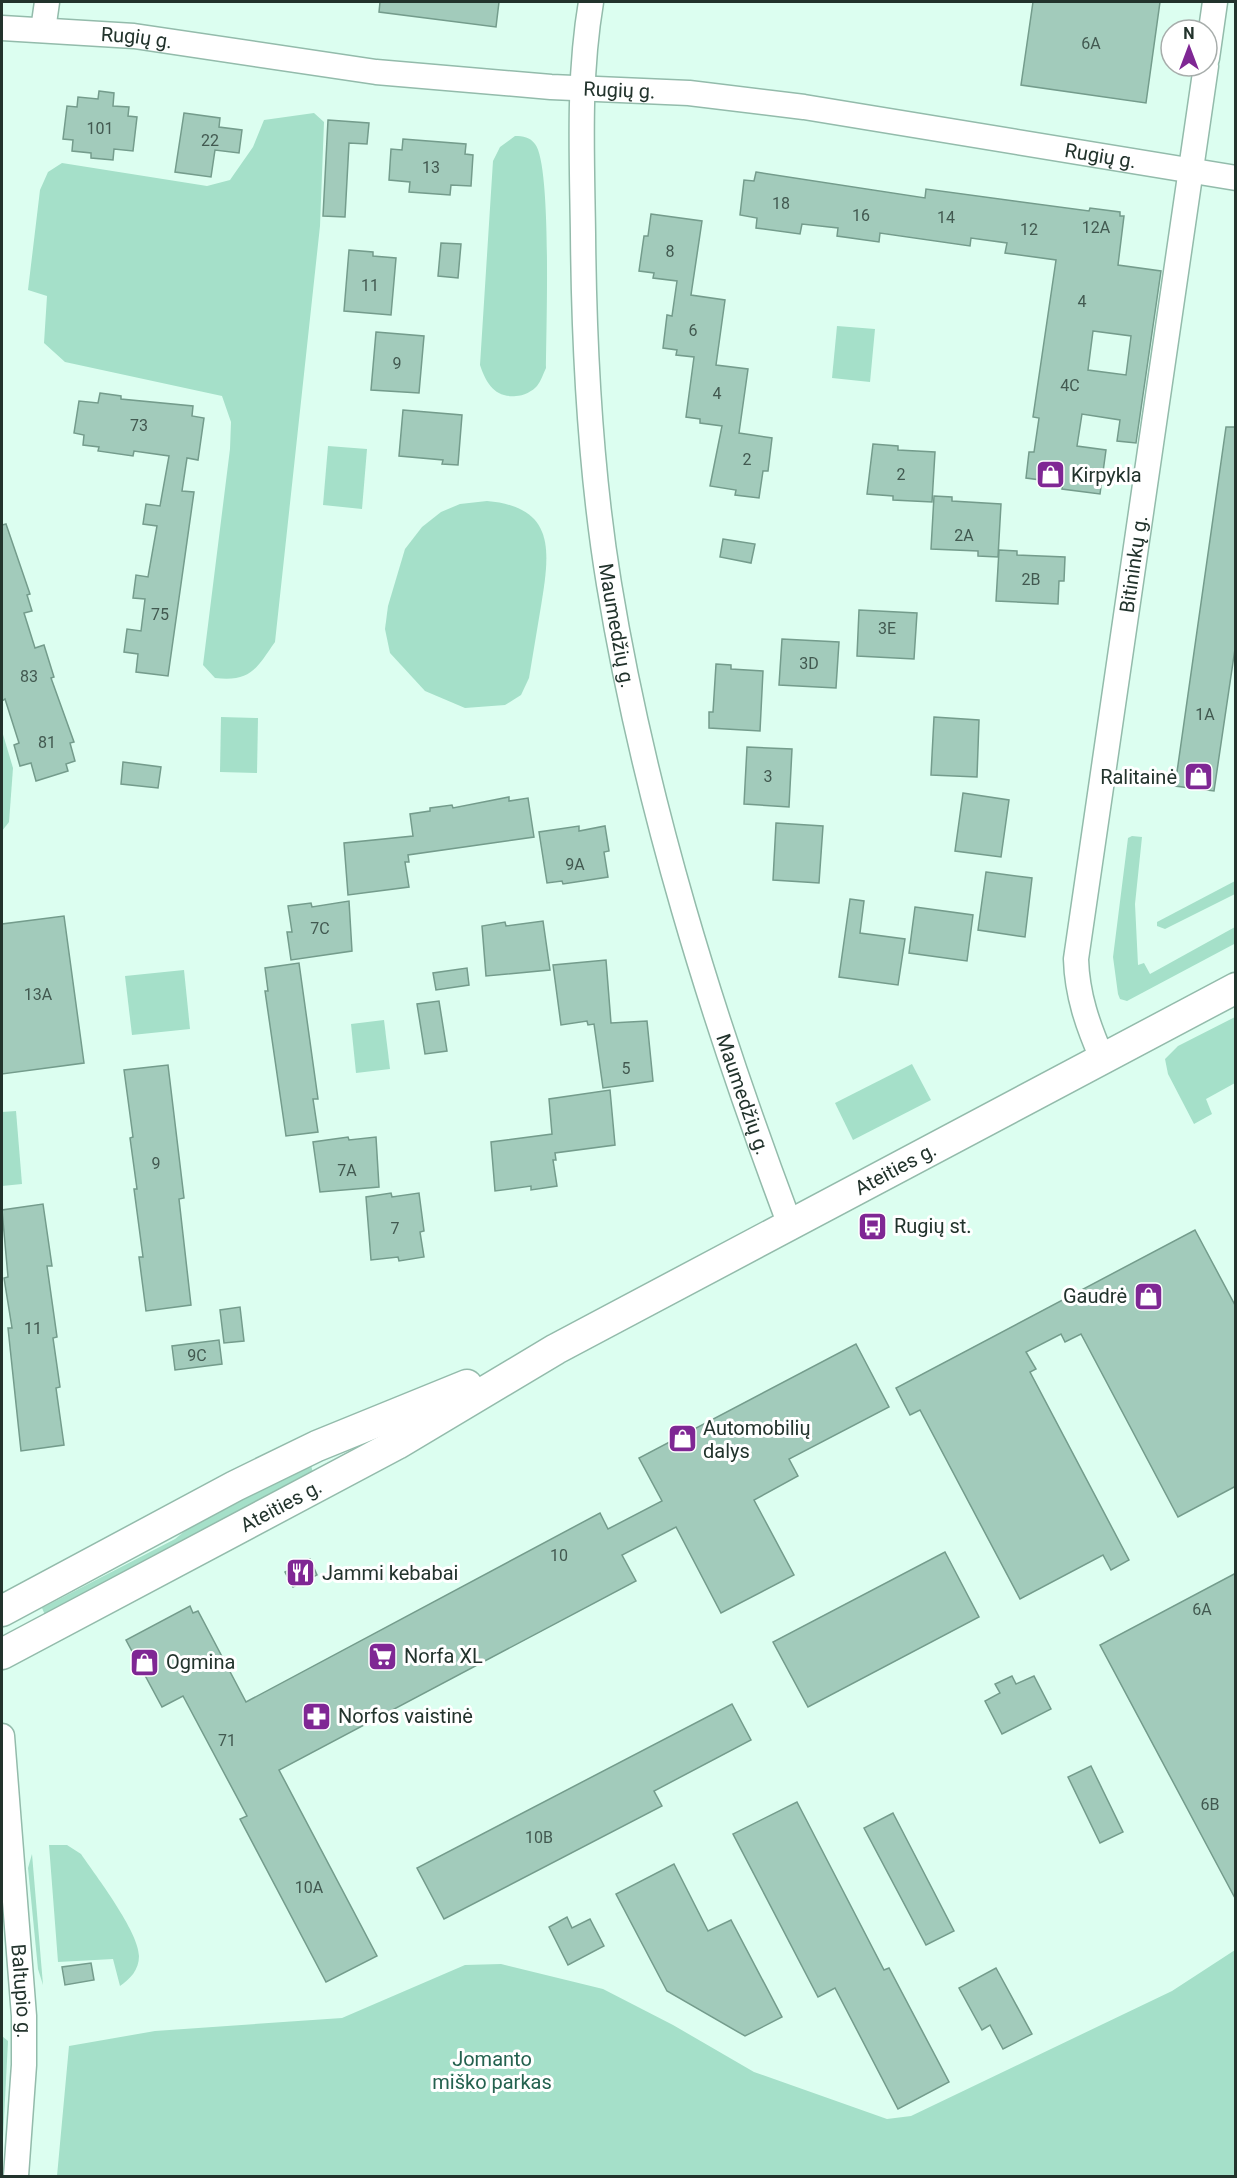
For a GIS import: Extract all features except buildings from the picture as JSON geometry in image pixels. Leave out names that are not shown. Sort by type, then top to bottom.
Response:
[{"type":"main road","name":"Ateities g.","points":[[2,1654],[397,1444],[556,1349],[1236,988]]},
{"type":"main road","name":"Ateities g.","points":[[2,1611],[235,1486],[317,1446],[556,1349]]},
{"type":"main road","points":[[317,1446],[327,1469],[328,1481]]},
{"type":"street","points":[[43,30],[47,2]]},
{"type":"street","name":"Maumedžių g.","points":[[591,2],[584,46],[581,88],[583,325],[590,437],[609,584],[655,810],[754,1129],[790,1225]]},
{"type":"street","points":[[1213,18],[1215,2]]},
{"type":"street","name":"Rugių g.","points":[[2,28],[134,36],[376,72],[581,88],[689,93],[804,107],[1236,178]]},
{"type":"street","name":"Bitininkų g.","points":[[1102,1058],[1088,1026],[1076,959],[1204,78]]},
{"type":"street","name":"Baltupio g.","points":[[2,1736],[24,2016],[24,2065],[16,2176]]},
{"type":"green space","points":[[314,113],[324,122],[320,226],[275,642],[263,660],[251,672],[237,678],[215,678],[203,665],[230,449],[231,422],[222,396],[65,362],[44,343],[47,296],[28,290],[40,190],[48,172],[62,163],[207,186],[230,180],[253,147],[264,120]]},
{"type":"green space","points":[[515,136],[526,137],[535,144],[544,183],[547,250],[546,368],[533,390],[522,395],[509,396],[502,395],[492,388],[480,365],[493,161],[500,147]]},
{"type":"green space","points":[[837,326],[875,329],[870,382],[832,378]]},
{"type":"green space","points":[[328,446],[367,449],[362,509],[323,505]]},
{"type":"green space","points":[[487,501],[510,505],[526,512],[537,522],[546,550],[544,586],[529,678],[521,695],[505,705],[465,708],[425,691],[390,653],[385,629],[388,606],[405,549],[422,527],[441,512],[460,504]]},
{"type":"green space","points":[[221,717],[258,718],[257,773],[220,772]]},
{"type":"green space","points":[[2,731],[13,768],[9,822],[2,831]]},
{"type":"green space","points":[[1142,837],[1135,904],[1138,965],[1144,963],[1150,974],[1235,927],[1236,943],[1127,1001],[1120,999],[1118,994],[1113,957],[1128,838]]},
{"type":"green space","points":[[1235,881],[1235,894],[1165,929],[1157,926],[1157,922]]},
{"type":"green space","points":[[184,970],[190,1029],[132,1035],[125,976]]},
{"type":"green space","points":[[1235,1017],[1235,1083],[1206,1099],[1212,1114],[1194,1124],[1168,1074],[1165,1059],[1178,1046]]},
{"type":"green space","points":[[384,1020],[390,1069],[356,1073],[351,1024]]},
{"type":"green space","points":[[912,1064],[931,1100],[853,1140],[835,1103]]},
{"type":"green space","points":[[16,1111],[22,1184],[2,1186],[2,1112]]},
{"type":"green space","points":[[311,1464],[313,1474],[45,1615],[42,1608],[175,1539],[202,1517]]},
{"type":"green space","points":[[49,1845],[67,1845],[81,1854],[125,1919],[137,1946],[139,1961],[133,1974],[120,1986],[113,1959],[58,1962]]},
{"type":"green space","points":[[32,1854],[43,1985],[38,1969],[28,1868]]},
{"type":"green space","name":"Jomanto miško parkas","points":[[1235,1950],[1235,2176],[57,2176],[69,2046],[155,2031],[342,2018],[465,1965],[501,1964],[603,1989],[673,2025],[754,2072],[887,2119],[911,2116],[1172,1991]]},
{"type":"green space","points":[[2,2036],[8,2041],[2,2158]]},
{"type":"place","name":"Kirpykla","points":[[1050,475]]},
{"type":"place","name":"Ralitainė","points":[[1198,777]]},
{"type":"place","name":"Rugių st.","points":[[873,1226]]},
{"type":"place","name":"Gaudrė","points":[[1148,1296]]},
{"type":"place","name":"Automobilių dalys","points":[[682,1439]]},
{"type":"place","name":"Jammi kebabai","points":[[301,1573]]},
{"type":"place","name":"Norfa XL","points":[[383,1656]]},
{"type":"place","name":"Ogmina","points":[[145,1662]]},
{"type":"place","name":"Norfos vaistinė","points":[[317,1716]]}]
